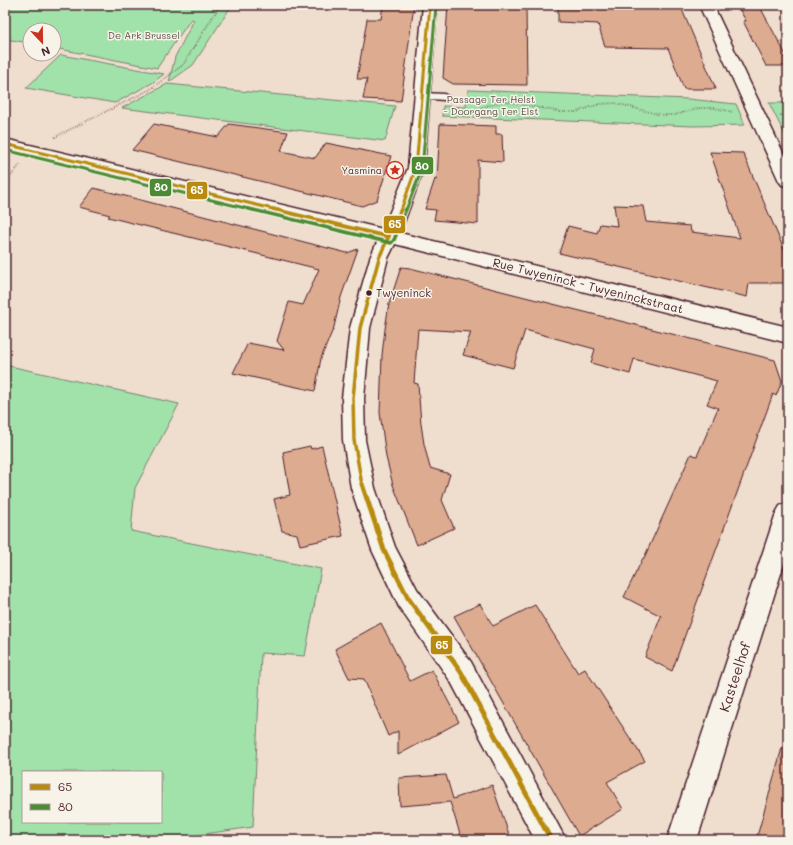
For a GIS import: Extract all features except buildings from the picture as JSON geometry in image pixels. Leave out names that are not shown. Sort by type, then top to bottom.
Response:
[{"type":"street","points":[[430,5],[416,168],[399,215],[379,258],[360,328],[352,398],[354,440],[362,488],[384,550],[408,598],[461,672],[551,840]]},
{"type":"street","points":[[706,5],[788,181]]},
{"type":"street","name":"Rue Twyeninck - Twyeninckstraat","points":[[5,144],[788,335]]},
{"type":"street","name":"Kasteelhof","points":[[682,840],[788,513]]},
{"type":"lane","points":[[422,96],[444,97]]},
{"type":"path","points":[[33,151],[70,129],[149,90],[183,65],[220,5]]},
{"type":"path","points":[[449,111],[470,111],[504,101],[561,112],[576,112],[600,104],[615,103],[628,105],[661,115],[675,115],[700,108],[715,108],[734,112]]},
{"type":"green space","name":"De Ark Brussel","points":[[5,5],[232,5],[193,65],[169,82],[175,57],[194,20],[191,19],[157,68],[62,50],[62,22],[22,22],[22,42],[5,39]]},
{"type":"green space","points":[[62,55],[164,74],[152,83],[115,103],[26,88],[54,62],[62,62]]},
{"type":"green space","points":[[167,84],[395,106],[385,141],[122,108]]},
{"type":"green space","name":"Passage Ter Helst - Doorgang Ter Elst","points":[[468,90],[688,99],[736,104],[745,125],[693,126],[442,116],[443,106],[466,107]]},
{"type":"green space","points":[[769,103],[788,103],[788,141]]},
{"type":"green space","points":[[5,365],[179,404],[135,488],[131,531],[321,569],[305,656],[261,653],[253,827],[163,840],[5,840]]},
{"type":"transit line","name":"65","points":[[430,5],[416,168],[399,215],[379,258],[360,328],[353,398],[354,440],[363,488],[384,550],[408,598],[461,672],[551,840]]},
{"type":"transit line","name":"80","points":[[5,150],[391,243],[394,240],[422,169],[436,6]]},
{"type":"transit line","name":"65","points":[[5,144],[389,237]]},
{"type":"place","name":"Yasmina","points":[[395,170]]},
{"type":"place","name":"Twyeninck","points":[[369,293]]}]
